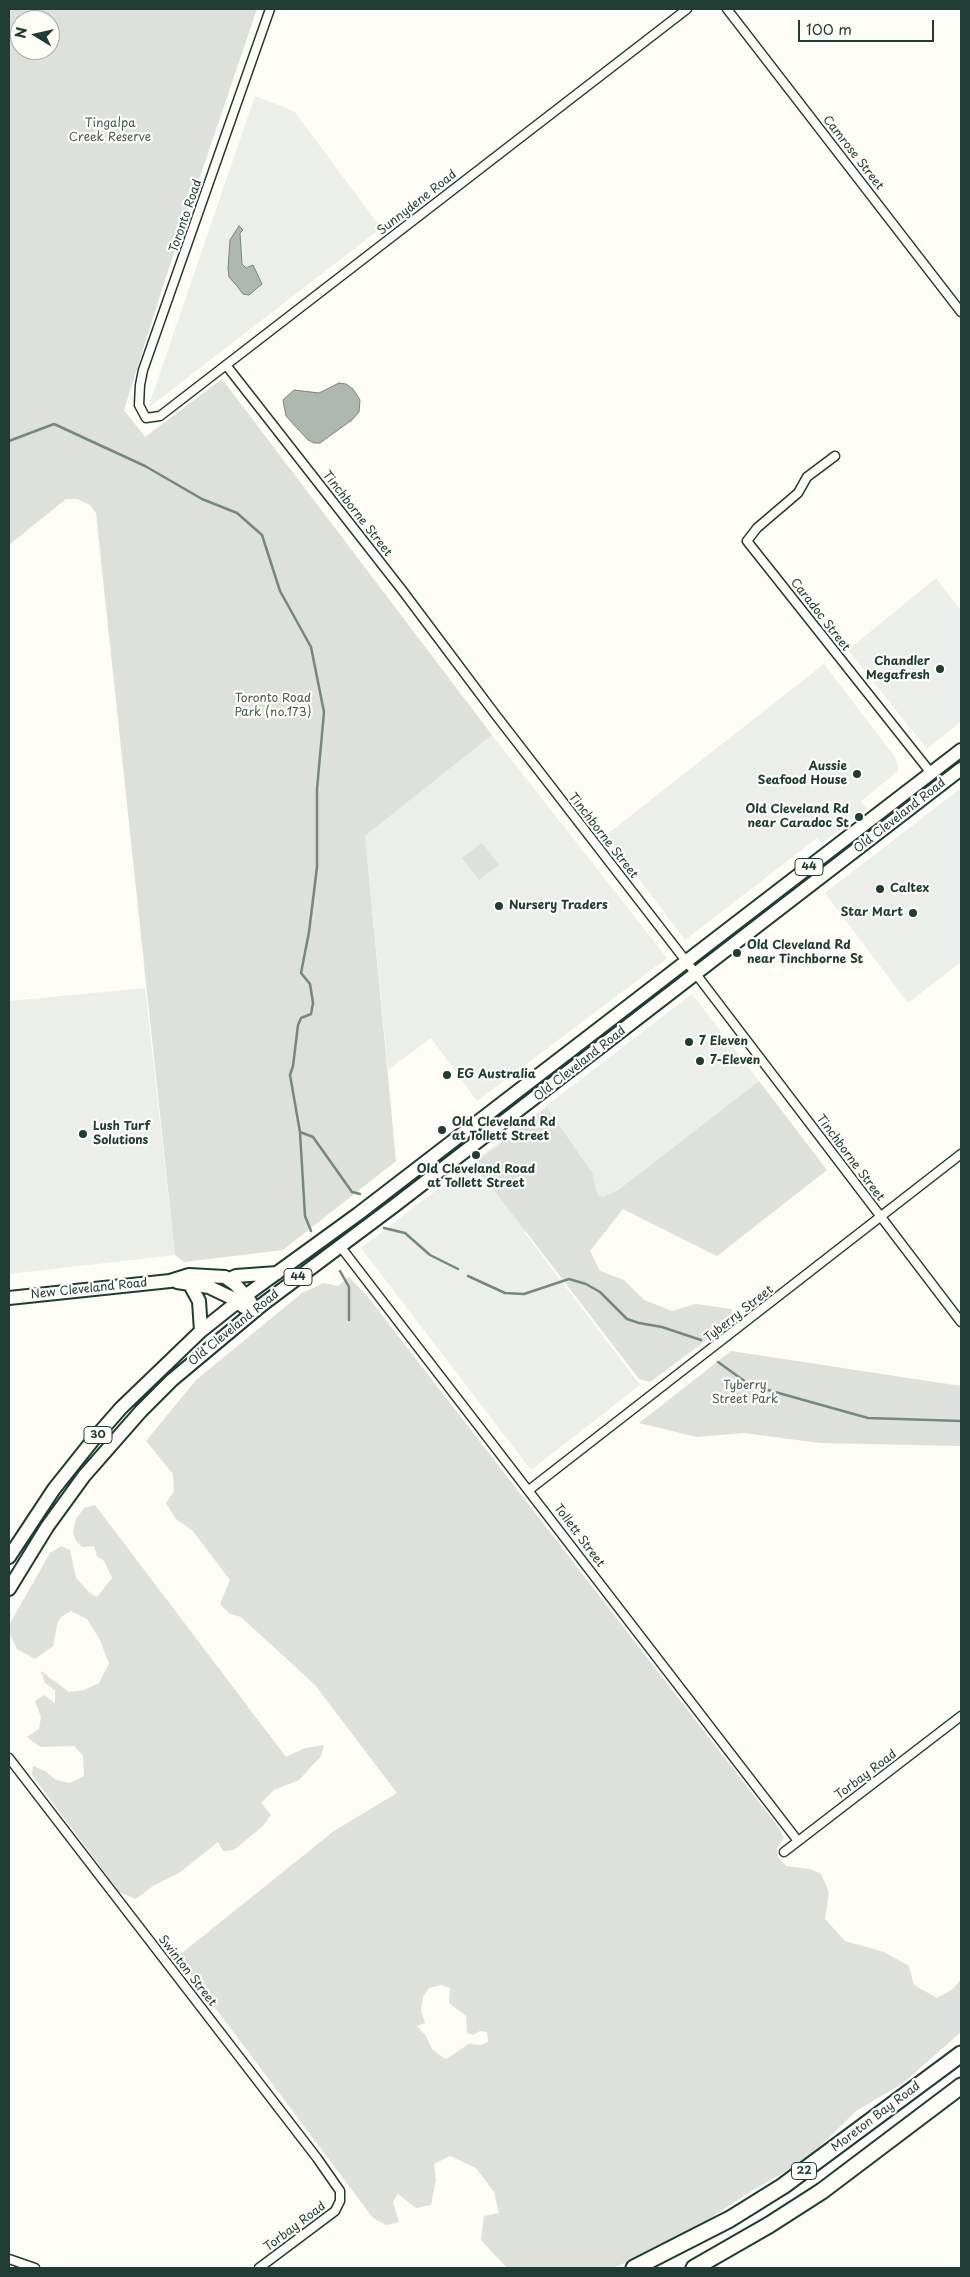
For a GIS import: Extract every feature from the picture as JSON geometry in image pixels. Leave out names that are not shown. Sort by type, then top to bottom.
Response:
[{"type":"highway","name":"Moreton Bay Road","points":[[634,2268],[730,2219],[783,2186],[961,2054]]},
{"type":"highway","name":"22","points":[[694,2268],[769,2226],[822,2190],[961,2086]]},
{"type":"main road","name":"Old Cleveland Road","points":[[9,1557],[54,1489],[93,1440],[127,1401],[201,1331],[358,1214],[961,750]]},
{"type":"main road","name":"Old Cleveland Road","points":[[9,1589],[63,1504],[104,1451],[172,1380],[254,1311],[961,769]]},
{"type":"main road","name":"44","points":[[229,1279],[236,1276],[277,1273]]},
{"type":"main road","name":"New Cleveland Road","points":[[9,1298],[170,1281],[186,1275],[215,1276],[229,1279],[242,1299],[254,1311]]},
{"type":"main road","name":"New Cleveland Road","points":[[170,1281],[209,1287],[242,1299]]},
{"type":"main road","points":[[190,1284],[199,1301],[201,1331]]},
{"type":"street","name":"Toronto Road","points":[[160,416],[146,418],[139,405],[143,370],[270,9]]},
{"type":"street","name":"Sunnydene Road","points":[[160,416],[687,9]]},
{"type":"street","name":"Camrose Street","points":[[727,9],[961,312]]},
{"type":"street","name":"Tinchborne Street","points":[[226,365],[402,590],[506,729],[687,962],[961,1322]]},
{"type":"street","name":"Caradoc Street","points":[[835,456],[807,477],[798,492],[757,528],[747,540],[932,773]]},
{"type":"street","name":"Tyberry Street","points":[[529,1490],[961,1154]]},
{"type":"street","name":"Tollett Street","points":[[340,1246],[798,1841]]},
{"type":"street","name":"Torbay Road","points":[[784,1852],[961,1716]]},
{"type":"street","name":"Swinton Street","points":[[9,1758],[317,2158],[337,2186],[340,2201]]},
{"type":"street","name":"Torbay Road","points":[[259,2268],[332,2215],[340,2201]]},
{"type":"street","points":[[9,2259],[35,2268]]},
{"type":"shaded area","points":[[255,96],[294,111],[381,228],[148,408]]},
{"type":"shaded area","points":[[239,226],[243,230],[240,233],[242,264],[246,268],[253,265],[262,284],[249,295],[243,294],[229,277],[230,240]]},
{"type":"shaded area","points":[[339,383],[346,384],[353,389],[360,400],[359,412],[352,420],[320,443],[314,443],[308,440],[286,416],[283,400],[294,390],[319,393]]},
{"type":"shaded area","points":[[936,578],[961,611],[961,721],[927,749],[848,650]]},
{"type":"shaded area","points":[[824,664],[895,757],[898,771],[861,801],[867,809],[822,843],[817,838],[685,940],[606,835]]},
{"type":"shaded area","name":"Nursery Traders","points":[[492,735],[667,958],[477,1101],[431,1038],[388,1070],[365,836]]},
{"type":"shaded area","points":[[961,788],[961,962],[908,1003],[825,893]]},
{"type":"shaded area","points":[[145,988],[175,1255],[9,1274],[9,1001]]},
{"type":"shaded area","points":[[692,994],[759,1081],[606,1199],[524,1232],[640,1385],[531,1470],[361,1248]]},
{"type":"green space","name":"Toronto Road Park (no.173)","points":[[9,9],[257,9],[165,280],[124,410],[145,437],[222,379],[492,735],[365,836],[396,1161],[283,1250],[184,1262],[175,1255],[96,513],[90,505],[77,499],[66,499],[9,545]]},
{"type":"green space","points":[[482,843],[499,865],[479,880],[462,858]]},
{"type":"green space","points":[[759,1081],[827,1170],[717,1256],[623,1209],[590,1251],[600,1271],[624,1280],[644,1300],[672,1311],[696,1304],[732,1309],[731,1322],[650,1382],[639,1379],[474,1164],[547,1108],[593,1174],[595,1188],[599,1196],[604,1197],[618,1190]]},
{"type":"green space","points":[[349,1277],[368,1297],[779,1828],[784,1838],[777,1848],[778,1857],[786,1866],[810,1869],[821,1874],[829,1892],[825,1919],[845,1941],[884,1952],[909,1966],[914,1985],[937,1998],[953,1989],[961,1979],[961,2032],[902,2084],[856,2111],[807,2159],[750,2192],[677,2240],[613,2268],[507,2268],[481,2240],[484,2216],[499,2213],[494,2192],[476,2168],[450,2156],[434,2164],[436,2180],[431,2205],[416,2208],[398,2194],[393,2202],[399,2222],[386,2225],[373,2218],[177,1957],[334,1831],[397,1793],[315,1685],[241,1617],[230,1614],[220,1604],[230,1580],[192,1530],[176,1519],[166,1503],[174,1491],[173,1474],[146,1441],[196,1380],[302,1293],[324,1283],[338,1286]],"holes":[[[441,1985],[450,1988],[449,2003],[466,2016],[467,2033],[473,2035],[480,2031],[487,2032],[488,2042],[481,2045],[469,2044],[446,2059],[432,2049],[426,2036],[417,2026],[425,2023],[421,2011],[423,1997],[429,1988]]]},
{"type":"green space","name":"Tyberry Street Park","points":[[731,1351],[961,1386],[961,1446],[820,1443],[744,1433],[697,1437],[639,1423]]},
{"type":"green space","points":[[95,1505],[286,1757],[305,1748],[324,1745],[321,1756],[299,1780],[274,1790],[261,1803],[271,1815],[263,1826],[234,1850],[223,1851],[218,1842],[179,1873],[153,1886],[136,1899],[119,1892],[32,1775],[33,1766],[45,1771],[56,1780],[70,1783],[84,1776],[83,1756],[74,1746],[40,1747],[27,1737],[39,1729],[41,1717],[35,1701],[44,1695],[55,1703],[55,1690],[45,1683],[41,1671],[69,1692],[84,1690],[99,1683],[109,1664],[100,1640],[87,1619],[71,1611],[61,1617],[57,1625],[53,1646],[35,1659],[17,1649],[9,1632],[9,1625],[50,1553],[61,1546],[70,1550],[76,1578],[91,1594],[97,1597],[112,1578],[104,1561],[97,1556],[94,1546],[82,1547],[76,1541],[73,1532],[76,1519],[84,1508]]},
{"type":"waterway","points":[[9,441],[54,424],[145,466],[202,499],[237,513],[262,535],[280,591],[311,647],[324,712],[317,789],[317,867],[309,932],[301,973],[310,984],[313,1003],[311,1014],[301,1018],[298,1025],[293,1066],[290,1075],[300,1132],[305,1216],[311,1231]]},
{"type":"waterway","points":[[300,1132],[313,1137],[352,1192],[360,1194]]},
{"type":"waterway","points":[[384,1228],[405,1233],[430,1255],[458,1269]]},
{"type":"waterway","points":[[340,1271],[349,1287],[349,1320]]},
{"type":"waterway","points":[[468,1276],[505,1293],[524,1294],[569,1279],[586,1284],[600,1292],[627,1319],[662,1327],[701,1340]]},
{"type":"waterway","points":[[718,1362],[750,1385],[868,1418],[961,1421]]},
{"type":"place","name":"Chandler Megafresh","points":[[940,669]]},
{"type":"place","name":"Aussie Seafood House","points":[[857,774]]},
{"type":"place","name":"Old Cleveland Rd near Caradoc St","points":[[859,817]]},
{"type":"place","name":"Caltex","points":[[880,889]]},
{"type":"place","name":"Nursery Traders","points":[[499,906]]},
{"type":"place","name":"Star Mart","points":[[913,913]]},
{"type":"place","name":"Old Cleveland Rd near Tinchborne St","points":[[737,953]]},
{"type":"place","name":"7 Eleven","points":[[689,1042]]},
{"type":"place","name":"7-Eleven","points":[[700,1061]]},
{"type":"place","name":"EG Australia","points":[[447,1075]]},
{"type":"place","name":"Old Cleveland Rd at Tollett Street","points":[[442,1130]]},
{"type":"place","name":"Lush Turf Solutions","points":[[83,1134]]},
{"type":"place","name":"Old Cleveland Road at Tollett Street","points":[[476,1155]]},
{"type":"park label","name":"Tingalpa Creek Reserve","points":[[110,131]]}]
